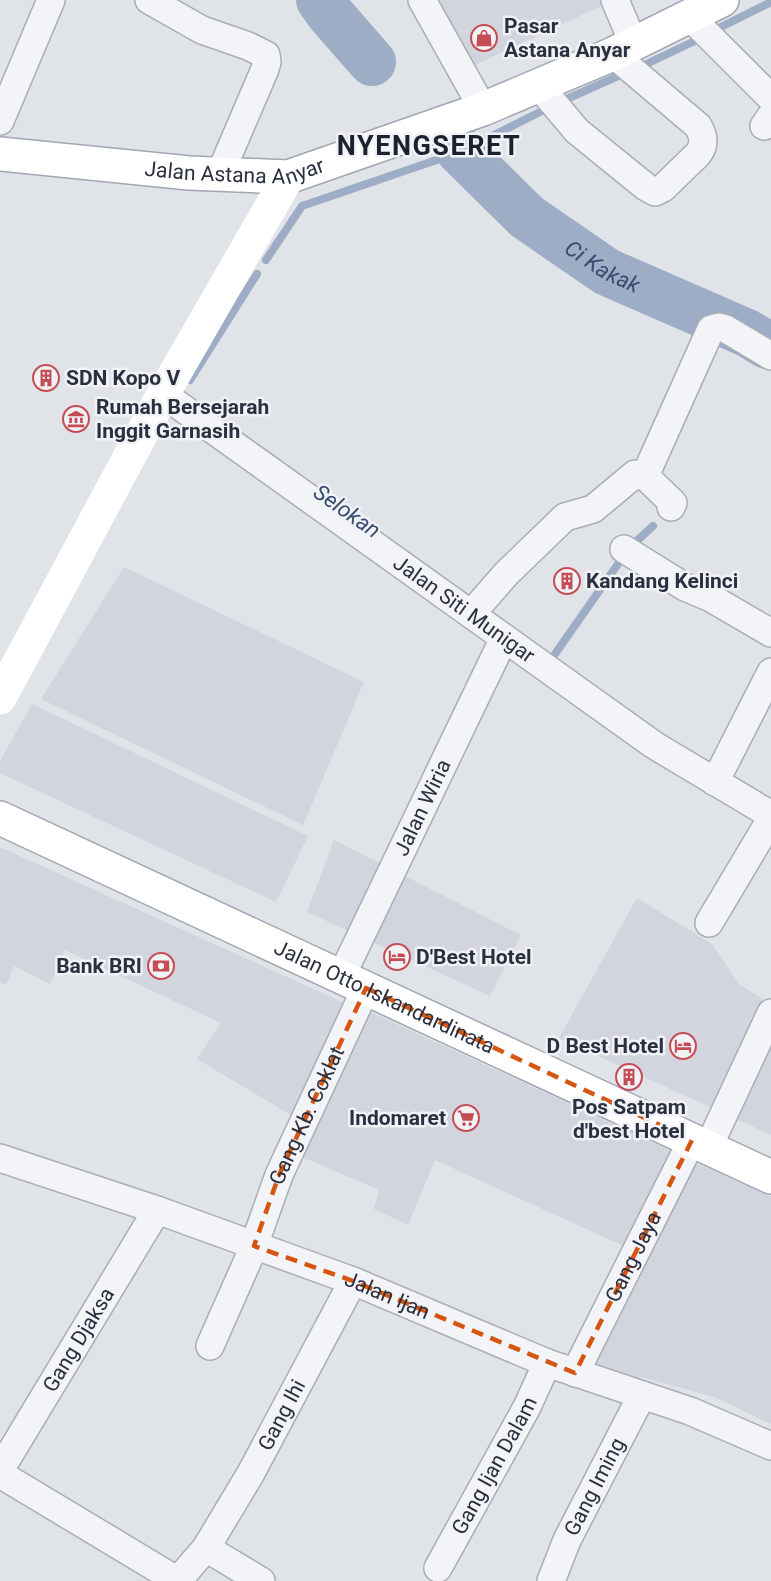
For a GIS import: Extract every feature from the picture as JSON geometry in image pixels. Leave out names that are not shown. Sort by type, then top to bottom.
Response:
[{"type":"main road","name":"Jalan Astana Anyar","points":[[0,154],[189,173],[288,177],[483,109],[624,49],[722,0]]},
{"type":"main road","points":[[0,698],[163,394],[288,177]]},
{"type":"main road","name":"Jalan Otto Iskandardinata","points":[[0,818],[771,1177]]},
{"type":"street","points":[[0,121],[51,0]]},
{"type":"street","points":[[149,0],[201,30],[248,46],[266,55],[267,62],[220,174]]},
{"type":"street","points":[[422,0],[483,109]]},
{"type":"street","points":[[539,86],[577,131],[646,188],[655,192],[663,189],[702,148],[702,133],[698,126],[624,49],[615,0]]},
{"type":"street","points":[[690,18],[771,98]]},
{"type":"street","points":[[645,476],[711,328],[726,329],[771,356]]},
{"type":"street","name":"Jalan Siti Munigar","points":[[163,394],[471,614],[502,642],[654,746],[771,817]]},
{"type":"street","points":[[471,614],[507,573],[565,517],[593,509],[635,474],[645,476],[673,503],[671,507]]},
{"type":"street","points":[[624,549],[685,587],[711,598],[771,633]]},
{"type":"street","name":"Jalan Wiria","points":[[353,982],[502,642]]},
{"type":"street","points":[[715,782],[771,672]]},
{"type":"street","points":[[710,923],[771,817]]},
{"type":"street","name":"Gang Kb. Coklat","points":[[210,1346],[254,1246],[353,982]]},
{"type":"street","name":"Gang Jaya","points":[[575,1373],[771,1013]]},
{"type":"street","name":"Jalan Ijan","points":[[0,1158],[157,1210],[353,1281],[547,1363],[690,1411],[771,1446]]},
{"type":"street","name":"Gang Djaksa","points":[[0,1472],[157,1210]]},
{"type":"street","name":"Gang Ihi","points":[[0,1472],[173,1578],[180,1578],[206,1548],[251,1473],[353,1281]]},
{"type":"street","name":"Gang Ijan Dalam","points":[[438,1568],[527,1407],[547,1363]]},
{"type":"street","name":"Gang Iming","points":[[552,1581],[567,1540],[642,1395]]},
{"type":"street","points":[[206,1548],[261,1581]]},
{"type":"highlighted area","points":[[366,988],[692,1140],[575,1373],[353,1281],[254,1246],[279,1175]]},
{"type":"shaded area","name":"Pasar Astana Anyar","points":[[416,0],[614,0],[454,75]]},
{"type":"shaded area","points":[[124,567],[364,682],[303,825],[41,699]]},
{"type":"shaded area","points":[[32,704],[308,836],[276,902],[0,773],[0,761]]},
{"type":"shaded area","points":[[334,840],[521,935],[490,996],[307,912]]},
{"type":"shaded area","points":[[0,847],[349,1005],[296,1118],[197,1059],[221,1023],[65,950],[50,984],[14,966],[6,985],[0,982]]},
{"type":"shaded area","points":[[637,898],[712,944],[739,984],[771,1004],[771,1135],[559,1038]]},
{"type":"shaded area","points":[[366,1010],[771,1197],[771,1424],[717,1398],[642,1377],[624,1389],[573,1366],[639,1253],[435,1160],[408,1225],[374,1209],[379,1190],[293,1153]]},
{"type":"waterway","name":"Ci Kakak","points":[[320,0],[372,62]]},
{"type":"waterway","points":[[711,32],[771,2]]},
{"type":"waterway","points":[[638,68],[703,37]]},
{"type":"waterway","points":[[560,102],[627,72]]},
{"type":"waterway","name":"Selokan","points":[[266,260],[302,206],[460,152],[550,107]]},
{"type":"waterway","name":"Ci Kakak","points":[[459,150],[527,217],[607,272],[747,333],[767,345]]},
{"type":"waterway","name":"Selokan","points":[[190,380],[257,274]]},
{"type":"waterway","name":"Selokan","points":[[629,548],[653,526]]},
{"type":"waterway","name":"Selokan","points":[[548,664],[625,554]]},
{"type":"place","name":"Pasar Astana Anyar","points":[[484,38]]},
{"type":"place","name":"SDN Kopo V","points":[[46,378]]},
{"type":"place","name":"Rumah Bersejarah Inggit Garnasih","points":[[76,419]]},
{"type":"place","name":"Kandang Kelinci","points":[[567,581]]},
{"type":"place","name":"D'Best Hotel","points":[[397,957]]},
{"type":"place","name":"Bank BRI","points":[[161,966]]},
{"type":"place","name":"D Best Hotel","points":[[683,1046]]},
{"type":"place","name":"Pos Satpam d'best Hotel","points":[[629,1077]]},
{"type":"place","name":"Indomaret","points":[[466,1118]]},
{"type":"district","name":"NYENGSERET","points":[[429,146]]}]
